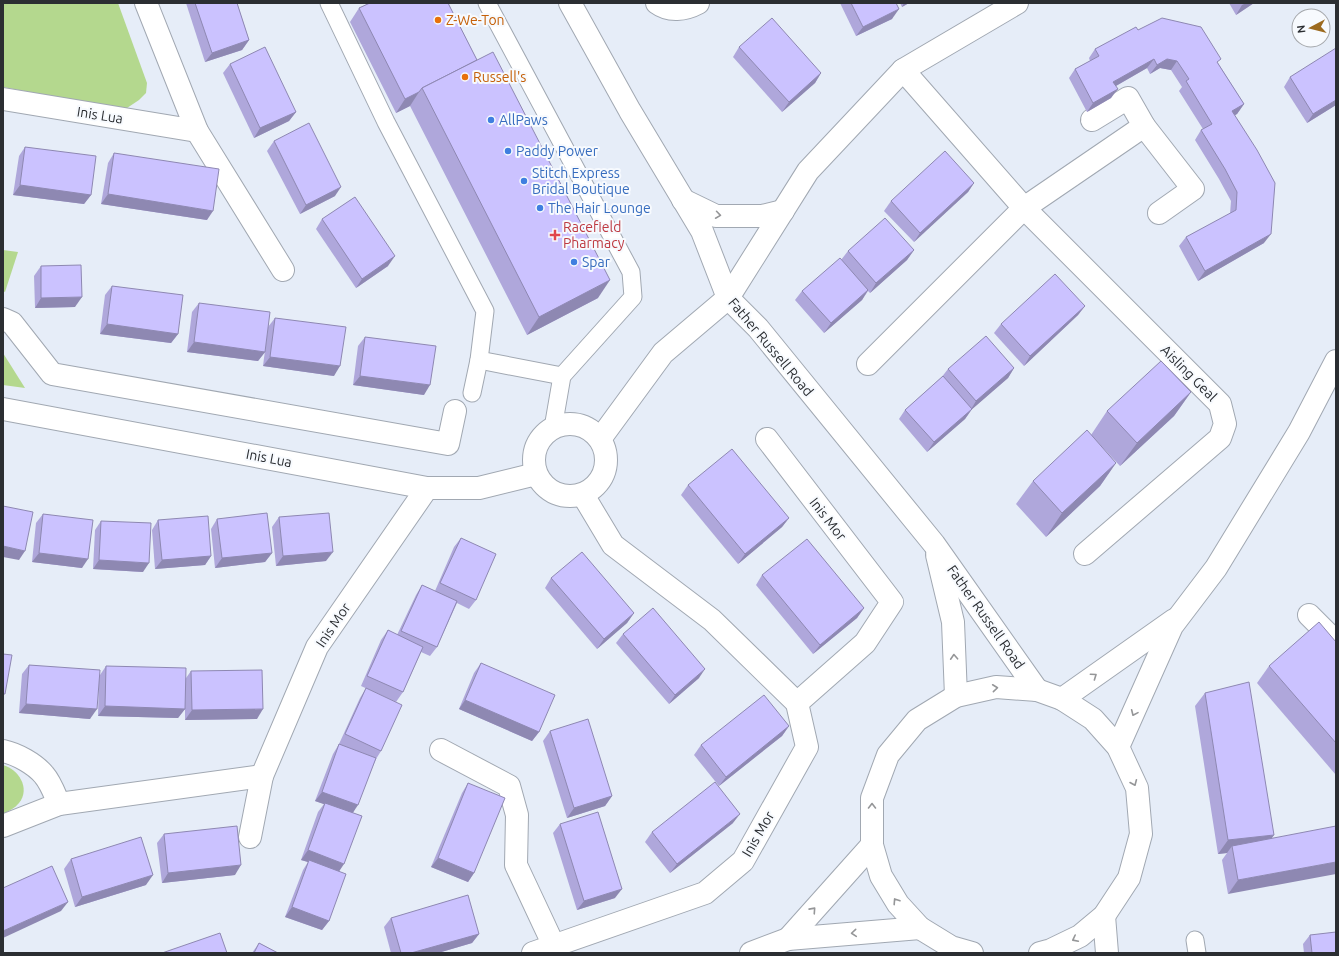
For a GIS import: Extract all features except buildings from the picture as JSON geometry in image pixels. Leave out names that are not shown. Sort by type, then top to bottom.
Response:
[{"type":"street","points":[[146,3],[197,131],[283,270]]},
{"type":"street","name":"Father Russell Road","points":[[570,3],[630,112],[702,231],[728,298],[758,328],[934,544],[1037,690]]},
{"type":"street","points":[[657,3],[672,9],[683,9],[698,3]]},
{"type":"street","points":[[600,439],[663,353],[728,298],[808,171],[903,70],[1017,3]]},
{"type":"street","name":"Aisling Geal","points":[[903,70],[1024,208],[1220,404],[1225,424],[1220,438],[1085,554]]},
{"type":"street","points":[[1092,120],[1128,98],[1144,126],[1193,189],[1160,213]]},
{"type":"street","name":"Inis Lua","points":[[3,99],[197,131]]},
{"type":"street","points":[[868,364],[1024,208],[1144,126]]},
{"type":"street","points":[[683,200],[716,216],[762,216],[783,211]]},
{"type":"street","points":[[3,319],[12,323],[52,374],[448,444],[455,410]]},
{"type":"street","points":[[1118,747],[1172,626],[1216,568],[1299,432],[1336,361]]},
{"type":"street","name":"Inis Lua","points":[[3,409],[428,488],[479,488],[536,474]]},
{"type":"street","points":[[563,424],[584,426],[600,439],[605,450],[607,460],[605,472],[600,482],[592,490],[583,495],[571,497],[560,496],[550,491],[542,484],[536,474],[534,453],[544,434],[553,428],[563,424]]},
{"type":"street","name":"Inis Mor","points":[[533,953],[705,893],[743,861],[807,747],[797,703],[865,643],[892,602],[767,439]]},
{"type":"street","name":"Inis Mor","points":[[250,837],[262,776],[317,646],[428,488]]},
{"type":"street","points":[[583,495],[613,545],[712,620],[797,703]]},
{"type":"street","name":"Father Russell Road","points":[[934,544],[953,622],[956,696]]},
{"type":"street","points":[[1309,615],[1336,642]]},
{"type":"street","points":[[1062,699],[1180,616]]},
{"type":"street","points":[[972,953],[951,947],[920,928],[898,904],[881,876],[872,844],[872,798],[888,755],[917,720],[956,696],[996,687],[1037,690],[1062,699],[1093,719],[1118,747],[1137,788],[1141,834],[1129,878],[1104,916],[1080,936],[1051,950],[1040,953]]},
{"type":"street","points":[[441,750],[509,786],[517,815],[516,865],[554,946]]},
{"type":"street","points":[[3,751],[27,761],[44,775],[59,804]]},
{"type":"street","points":[[3,826],[59,804],[262,776]]},
{"type":"street","points":[[788,939],[872,844]]},
{"type":"street","points":[[1104,916],[1107,953]]},
{"type":"street","points":[[751,953],[788,939],[920,928]]},
{"type":"lane","points":[[329,3],[386,122],[485,311],[479,360],[472,393]]},
{"type":"lane","points":[[487,3],[630,272],[633,296],[562,376],[553,428]]},
{"type":"lane","points":[[479,360],[562,376]]},
{"type":"green space","points":[[3,3],[118,3],[147,83],[146,93],[139,100],[124,110],[3,87]]},
{"type":"green space","points":[[3,250],[18,252],[5,292],[3,291]]},
{"type":"green space","points":[[3,353],[25,388],[3,385]]},
{"type":"green space","points":[[3,765],[18,775],[24,791],[19,803],[3,814]]},
{"type":"place","name":"Z-We-Ton","points":[[438,20]]},
{"type":"place","name":"Russell's","points":[[465,77]]},
{"type":"place","name":"AllPaws","points":[[491,120]]},
{"type":"place","name":"Paddy Power","points":[[508,151]]},
{"type":"place","name":"Stitch Express Bridal Boutique","points":[[524,181]]},
{"type":"place","name":"The Hair Lounge","points":[[540,208]]},
{"type":"place","name":"Racefield Pharmacy","points":[[555,235]]},
{"type":"place","name":"Spar","points":[[574,262]]}]
